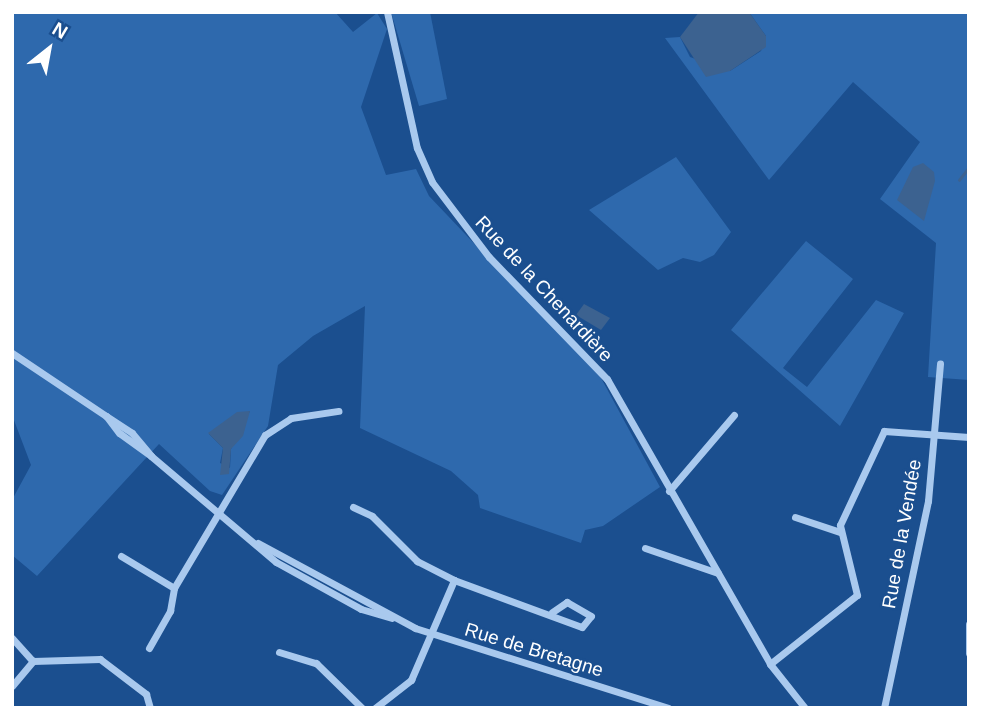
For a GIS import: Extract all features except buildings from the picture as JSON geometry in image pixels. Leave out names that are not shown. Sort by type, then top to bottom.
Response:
[{"type":"street","name":"Rue de la Chenardière","points":[[387,12],[423,167],[489,257],[597,364],[770,664],[805,708]]},
{"type":"street","name":"Rue de Bretagne","points":[[12,353],[132,433],[150,456],[219,515],[258,543],[392,618],[430,634],[669,708]]},
{"type":"street","name":"Rue de la Vendée","points":[[884,708],[923,527],[940,364]]},
{"type":"street","points":[[149,648],[170,611],[174,588],[272,430],[291,418],[338,411]]},
{"type":"street","points":[[669,491],[734,415]]},
{"type":"street","points":[[770,664],[857,594],[840,532],[884,431],[969,437]]},
{"type":"street","points":[[353,507],[372,516],[417,561],[454,580],[552,612],[584,628],[591,616],[567,602],[552,612]]},
{"type":"street","points":[[795,517],[840,532]]},
{"type":"street","points":[[645,548],[718,573]]},
{"type":"street","points":[[121,556],[174,588]]},
{"type":"street","points":[[375,708],[406,686],[454,580]]},
{"type":"street","points":[[969,624],[969,653]]},
{"type":"street","points":[[12,638],[33,661],[105,661],[146,694],[150,708]]},
{"type":"street","points":[[279,652],[316,663],[362,708]]},
{"type":"street","points":[[12,686],[33,661]]},
{"type":"shaded area","points":[[335,12],[353,32],[377,13],[387,29],[361,107],[386,175],[416,169],[429,196],[600,376],[660,487],[603,526],[585,530],[581,543],[480,508],[478,495],[451,471],[360,428],[365,306],[313,336],[278,365],[268,426],[222,495],[210,491],[159,444],[37,576],[12,555],[12,500],[31,465],[12,415],[12,13]],"holes":[[[250,411],[231,449],[230,468],[220,463],[223,448],[209,434]]]},
{"type":"shaded area","points":[[391,12],[430,12],[447,99],[419,106]]},
{"type":"shaded area","points":[[699,12],[749,12],[766,36],[766,47],[730,71],[706,77],[680,37]]},
{"type":"shaded area","points":[[749,12],[969,12],[969,380],[928,377],[936,243],[880,199],[920,142],[853,82],[769,180],[665,38],[680,37],[690,57],[730,71],[761,51],[766,36]]},
{"type":"shaded area","points":[[676,157],[731,232],[714,255],[700,262],[683,258],[658,270],[589,210]]},
{"type":"shaded area","points":[[923,163],[934,172],[935,181],[924,221],[897,200],[913,167]]},
{"type":"shaded area","points":[[806,241],[853,279],[783,368],[807,387],[876,300],[904,313],[840,426],[731,330]]},
{"type":"shaded area","points":[[584,304],[610,318],[601,330],[576,315]]},
{"type":"shaded area","points":[[250,411],[243,436],[231,449],[229,474],[220,475],[223,448],[208,433],[237,412]]},
{"type":"waterway","points":[[959,180],[969,167]]}]
